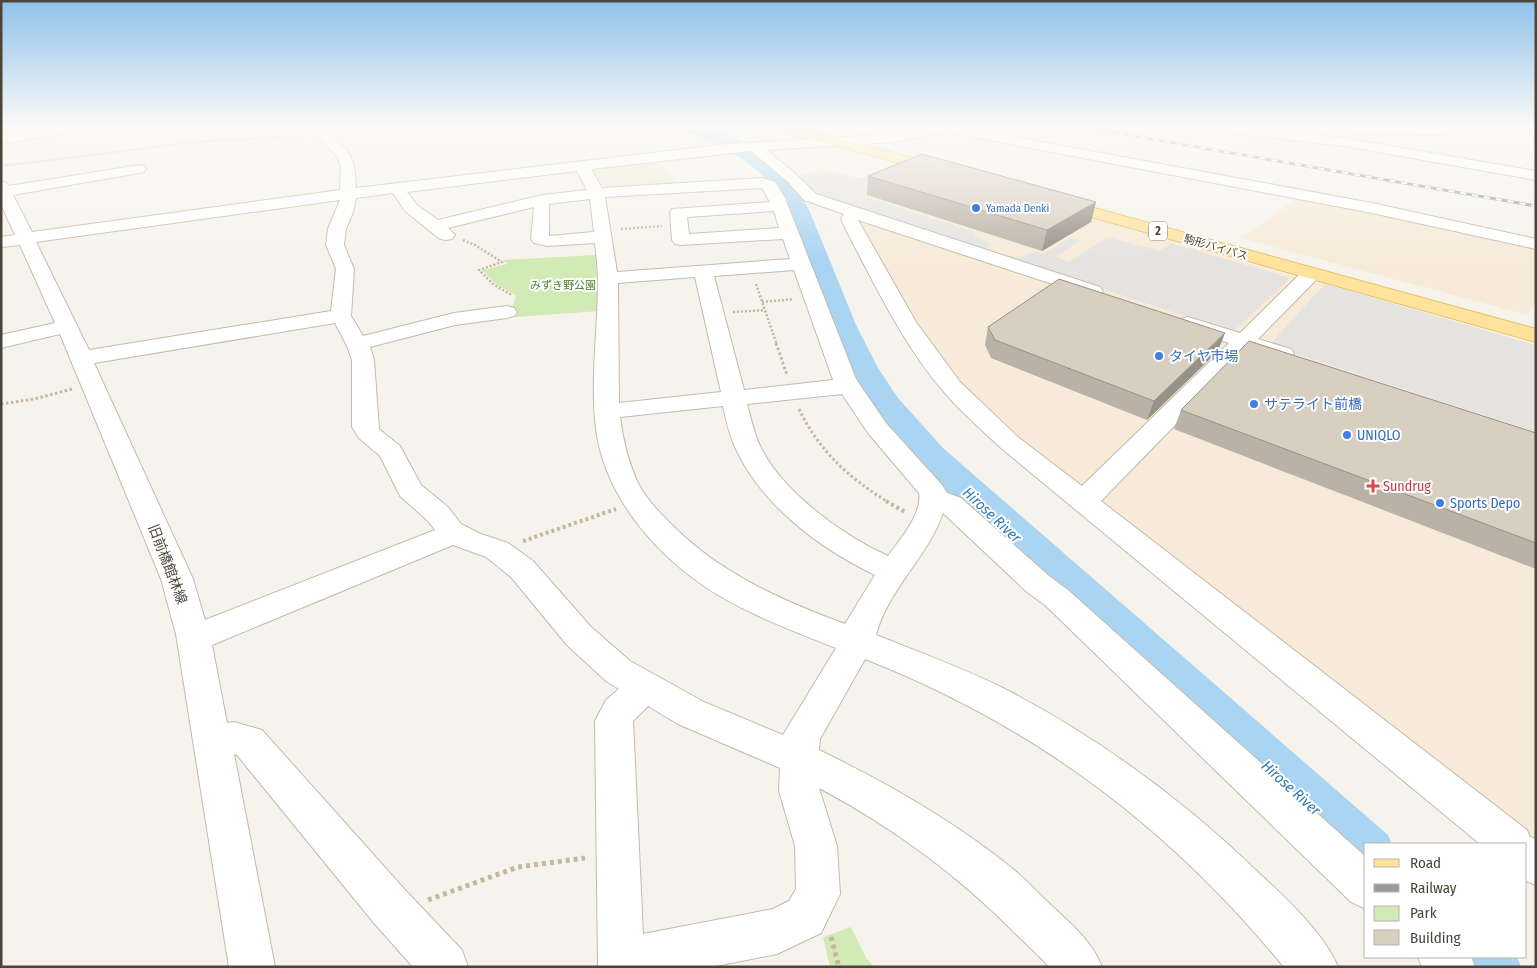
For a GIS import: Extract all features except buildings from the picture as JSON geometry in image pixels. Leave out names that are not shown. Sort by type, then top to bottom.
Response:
[{"type":"main road","name":"駒形バイパス","points":[[1536,326],[1046,196],[1311,274],[1536,336]]},
{"type":"main road","points":[[1283,262],[1323,273],[1361,288]]},
{"type":"street","points":[[2,182],[106,172]]},
{"type":"street","points":[[347,172],[348,194],[345,212],[337,229],[335,245],[345,269],[349,330],[363,360],[365,427],[368,433],[391,452],[410,490],[438,514],[451,531],[470,541],[497,550],[522,569],[578,636],[618,671],[691,713],[799,759],[857,788],[936,838],[998,885],[1064,948],[1078,967]]},
{"type":"street","points":[[14,240],[348,194],[530,172]]},
{"type":"street","points":[[585,172],[600,201],[608,278],[608,411],[612,452],[622,482],[657,527],[714,577],[765,606],[931,671],[989,698],[1046,729],[1119,780],[1176,824],[1252,896],[1315,967]]},
{"type":"street","points":[[784,172],[810,197],[866,223],[1111,298]]},
{"type":"street","points":[[1182,172],[1381,210],[1536,244]]},
{"type":"street","points":[[1518,172],[1536,176]]},
{"type":"street","name":"旧前橋館林線","points":[[2,182],[14,240],[67,326],[176,579],[194,638],[252,967]]},
{"type":"street","points":[[398,188],[411,208],[440,231],[539,201],[597,193],[770,185],[780,206],[832,352],[848,386],[877,428],[923,478],[932,491],[930,510],[922,532],[893,571],[863,621],[857,642],[801,737],[799,790],[816,846],[818,871],[818,894],[805,917],[777,930],[621,964],[614,721],[619,711],[645,686]]},
{"type":"street","points":[[539,201],[542,205],[540,239],[547,241],[603,234]]},
{"type":"street","points":[[780,206],[678,213],[681,240],[789,233]]},
{"type":"street","points":[[866,223],[877,271],[906,322],[953,388],[1010,443],[1511,843]]},
{"type":"street","points":[[608,278],[801,264]]},
{"type":"street","points":[[703,271],[734,399],[748,447],[759,466],[782,494],[817,526],[855,552],[893,571]]},
{"type":"street","points":[[1083,502],[1311,274]]},
{"type":"street","points":[[86,370],[349,330],[507,312]]},
{"type":"street","points":[[1168,316],[1300,360]]},
{"type":"street","points":[[1,342],[67,326]]},
{"type":"street","points":[[608,411],[848,386]]},
{"type":"street","points":[[930,510],[951,504],[1038,584],[1057,598],[1364,884]]},
{"type":"street","points":[[194,638],[455,533]]},
{"type":"street","points":[[212,742],[234,738],[249,742],[395,913],[445,967]]},
{"type":"street","points":[[1442,958],[1452,967]]},
{"type":"path","points":[[2,182],[24,172]]},
{"type":"path","points":[[603,234],[679,225]]},
{"type":"path","points":[[484,250],[503,263],[479,270],[494,285],[512,296],[507,312]]},
{"type":"path","points":[[751,268],[792,392],[813,436],[830,458],[848,475],[878,498],[905,513],[930,510]]},
{"type":"path","points":[[762,302],[814,298]]},
{"type":"path","points":[[713,314],[765,310]]},
{"type":"path","points":[[1,404],[34,400],[86,370]]},
{"type":"path","points":[[497,550],[636,502]]},
{"type":"path","points":[[395,913],[518,867],[618,853]]},
{"type":"shaded area","points":[[595,172],[669,172],[681,185],[606,188]]},
{"type":"shaded area","points":[[807,172],[838,172],[860,178],[881,172],[926,172],[935,174],[1536,345],[1536,882],[1527,874],[1527,843],[1489,843],[1076,506],[888,305],[842,214],[853,208],[814,195],[797,175]]},
{"type":"shaded area","points":[[813,172],[829,172],[856,179],[867,176],[894,182],[863,196],[976,232],[974,236],[992,244],[984,250],[816,194],[800,177]]},
{"type":"shaded area","points":[[1299,197],[1536,246],[1536,300],[1528,315],[1241,238]]},
{"type":"shaded area","points":[[1108,237],[1160,251],[1170,243],[1290,278],[1233,332],[1015,260],[1034,251],[1044,254],[1069,238],[1080,241],[1055,257],[1069,262]]},
{"type":"shaded area","points":[[1325,284],[1536,345],[1536,432],[1269,345]]},
{"type":"green space","name":"みずき野公園","points":[[595,255],[599,311],[515,317],[511,312],[516,295],[497,285],[482,270],[507,264],[503,260]]},
{"type":"green space","points":[[851,927],[866,958],[874,967],[830,967],[823,937]]},
{"type":"waterway","name":"Hirose River","points":[[771,172],[788,190],[798,212],[850,347],[885,406],[899,423],[929,456],[962,487],[1364,854]]},
{"type":"waterway","name":"Hirose River","points":[[1477,958],[1487,967]]},
{"type":"railway","points":[[1342,172],[1536,206]]},
{"type":"place","name":"Yamada Denki","points":[[976,208]]},
{"type":"place","name":"タイヤ市場","points":[[1159,356]]},
{"type":"place","name":"サテライト前橋","points":[[1254,404]]},
{"type":"place","name":"UNIQLO","points":[[1347,435]]},
{"type":"place","name":"Sundrug","points":[[1373,486]]},
{"type":"place","name":"Sports Depo","points":[[1440,503]]}]
